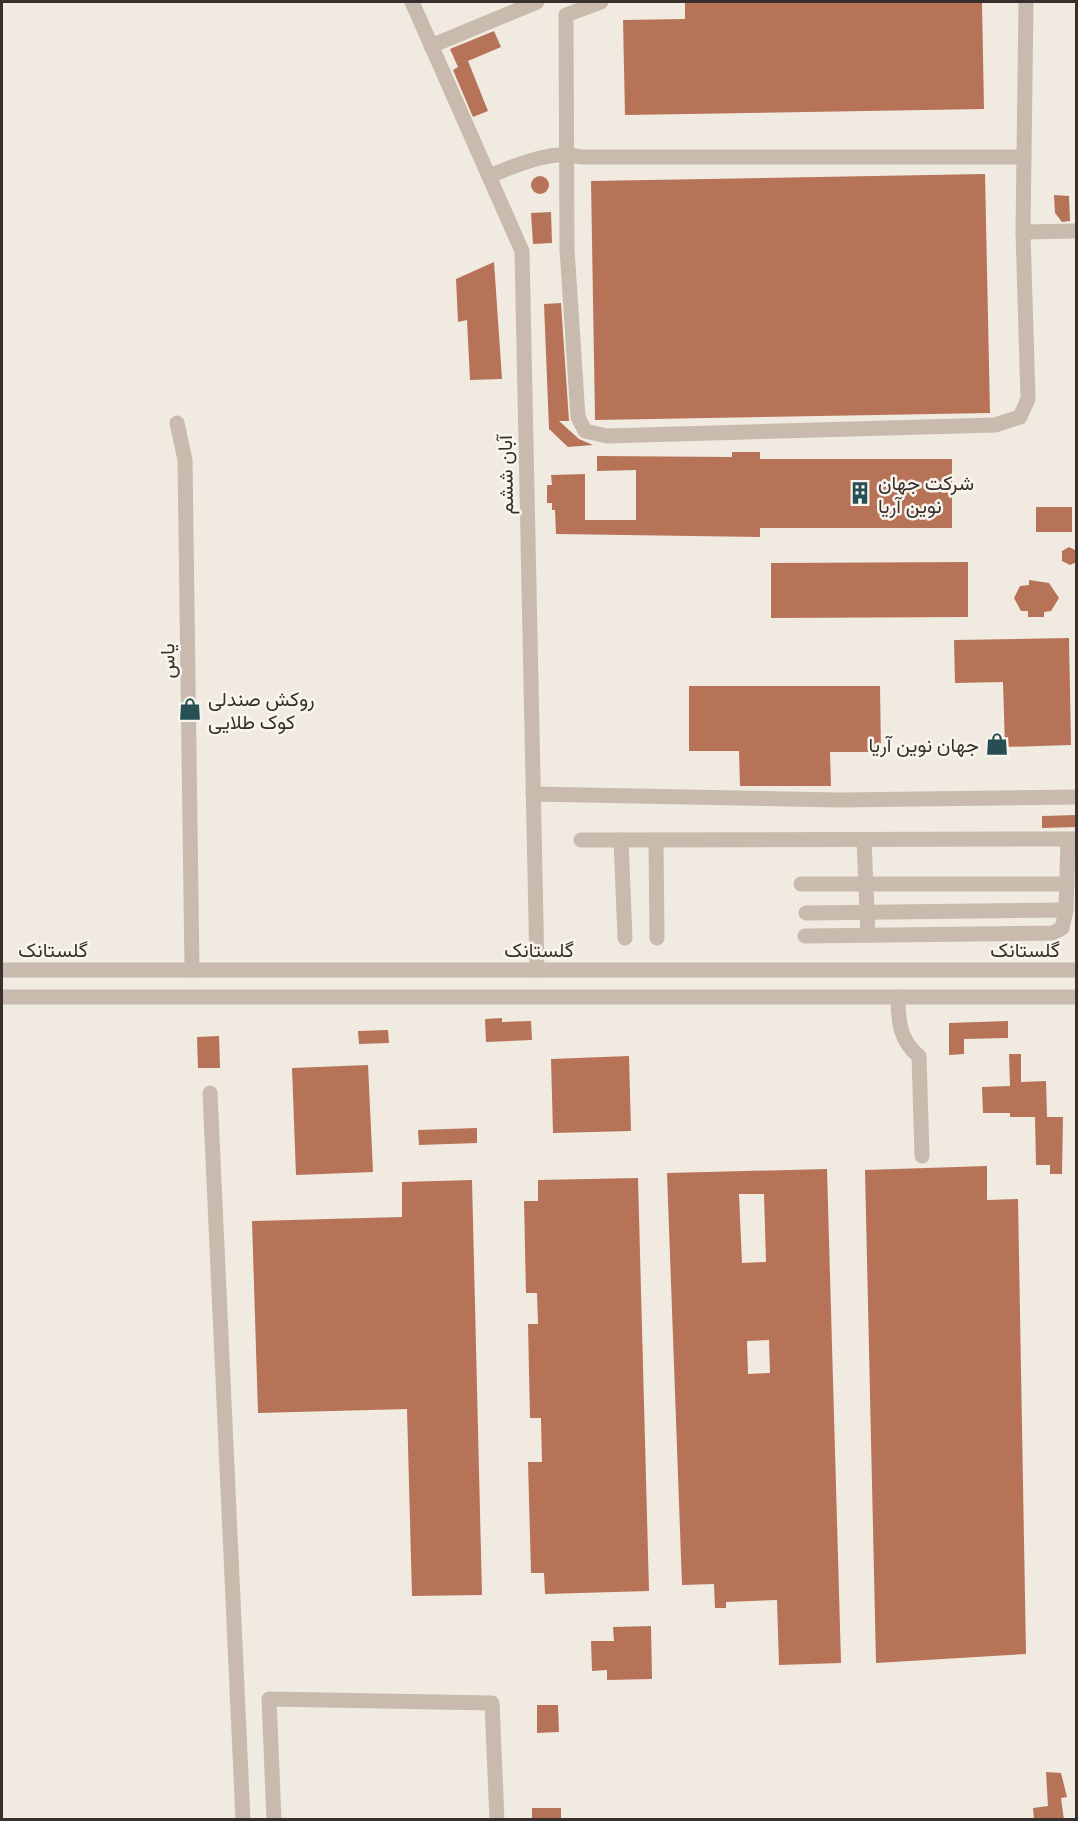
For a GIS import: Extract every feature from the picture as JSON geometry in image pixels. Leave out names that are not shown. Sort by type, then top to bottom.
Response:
[{"type":"street","name":"آبان ششم","points":[[412,2],[522,251],[537,970]]},
{"type":"street","points":[[431,46],[537,2]]},
{"type":"street","points":[[601,2],[566,15],[567,249],[578,417],[585,431],[608,436],[995,425],[1020,417],[1028,399],[1023,232],[1026,2]]},
{"type":"street","points":[[489,176],[537,158],[568,154],[581,157],[1024,157]]},
{"type":"street","points":[[1023,232],[1077,231]]},
{"type":"street","name":"یاس","points":[[177,423],[185,460],[192,970]]},
{"type":"street","points":[[533,794],[839,800],[1077,797]]},
{"type":"street","points":[[581,840],[1072,839],[1066,910],[1062,928],[1053,933],[805,936]]},
{"type":"street","points":[[621,840],[626,938]]},
{"type":"street","points":[[656,840],[657,938]]},
{"type":"street","points":[[864,840],[868,935]]},
{"type":"street","points":[[801,884],[1067,884]]},
{"type":"street","points":[[806,913],[1066,910]]},
{"type":"street","name":"گلستانک","points":[[2,970],[1077,970]]},
{"type":"street","points":[[2,997],[1077,997]]},
{"type":"street","points":[[898,997],[902,1031],[908,1048],[919,1056],[922,1156]]},
{"type":"street","points":[[210,1093],[243,1820]]},
{"type":"street","points":[[274,1820],[269,1699],[492,1703],[497,1820]]},
{"type":"building","points":[[685,2],[982,2],[984,109],[625,115],[623,20],[685,19]]},
{"type":"building","points":[[494,31],[501,47],[468,61],[488,111],[473,117],[453,70],[458,67],[450,49]]},
{"type":"building","points":[[985,174],[990,413],[595,420],[591,181]]},
{"type":"building","points":[[536,176],[544,176],[549,181],[547,192],[536,194],[531,189],[531,181]]},
{"type":"building","points":[[1054,195],[1069,196],[1070,221],[1062,222],[1055,213]]},
{"type":"building","points":[[551,212],[552,243],[533,244],[531,213]]},
{"type":"building","points":[[494,262],[502,379],[470,380],[467,320],[458,322],[456,279]]},
{"type":"building","points":[[561,303],[569,421],[559,421],[579,439],[593,445],[568,447],[549,429],[544,304]]},
{"type":"building","points":[[732,452],[760,452],[760,459],[952,459],[952,528],[760,528],[760,537],[556,534],[555,510],[552,510],[552,503],[547,503],[547,485],[552,485],[551,475],[585,474],[585,520],[636,520],[636,470],[597,471],[597,456],[732,457]]},
{"type":"building","points":[[1036,507],[1072,507],[1072,532],[1036,532]]},
{"type":"building","points":[[1069,547],[1077,551],[1077,562],[1070,565],[1062,561],[1062,551]]},
{"type":"building","points":[[968,562],[968,617],[771,618],[771,563]]},
{"type":"building","points":[[1029,580],[1049,583],[1059,598],[1051,611],[1044,612],[1044,617],[1028,617],[1028,611],[1021,611],[1014,598],[1020,586],[1029,585]]},
{"type":"building","points":[[1069,638],[1071,745],[1005,747],[1003,682],[955,683],[954,640]]},
{"type":"building","points":[[689,686],[880,686],[881,752],[830,752],[831,786],[740,786],[739,751],[689,751]]},
{"type":"building","points":[[1077,815],[1077,827],[1042,828],[1042,816]]},
{"type":"building","points":[[502,1018],[502,1022],[531,1021],[532,1040],[486,1042],[485,1019]]},
{"type":"building","points":[[1008,1021],[1008,1038],[964,1039],[964,1054],[949,1055],[949,1023]]},
{"type":"building","points":[[388,1030],[389,1043],[359,1044],[358,1031]]},
{"type":"building","points":[[219,1036],[220,1068],[198,1068],[197,1037]]},
{"type":"building","points":[[1009,1054],[1021,1054],[1021,1082],[1046,1081],[1047,1117],[1063,1117],[1062,1174],[1050,1174],[1050,1165],[1036,1165],[1035,1117],[1010,1117],[1010,1113],[983,1113],[982,1087],[1010,1086]]},
{"type":"building","points":[[629,1056],[631,1131],[553,1133],[551,1059]]},
{"type":"building","points":[[368,1065],[373,1172],[296,1175],[292,1068]]},
{"type":"building","points":[[477,1128],[477,1143],[419,1145],[418,1130]]},
{"type":"building","points":[[987,1166],[987,1200],[1018,1199],[1026,1654],[876,1663],[865,1170]]},
{"type":"building","points":[[827,1169],[841,1663],[779,1665],[777,1600],[726,1602],[726,1608],[715,1608],[714,1584],[682,1585],[667,1173]],"holes":[[[739,1194],[764,1194],[766,1262],[742,1263]],[[769,1340],[770,1373],[748,1374],[747,1341]]]},
{"type":"building","points":[[638,1178],[649,1591],[545,1594],[544,1573],[531,1573],[528,1462],[542,1462],[541,1418],[530,1418],[528,1324],[538,1324],[537,1293],[526,1293],[524,1201],[538,1201],[538,1180]]},
{"type":"building","points":[[472,1180],[482,1595],[412,1596],[407,1409],[258,1413],[252,1221],[402,1217],[402,1182]]},
{"type":"building","points":[[651,1626],[652,1679],[607,1680],[607,1670],[592,1671],[591,1641],[614,1641],[613,1627]]},
{"type":"building","points":[[537,1705],[558,1705],[559,1732],[537,1733]]},
{"type":"building","points":[[1046,1772],[1061,1773],[1067,1797],[1061,1798],[1064,1820],[1034,1820],[1033,1808],[1048,1806]]},
{"type":"building","points":[[532,1808],[561,1808],[561,1820],[532,1820]]},
{"type":"place","name":"شرکت جهان نوین آریا","points":[[860,493]]},
{"type":"place","name":"روکش صندلی کوک طلایی","points":[[190,709]]},
{"type":"place","name":"جهان نوین آریا","points":[[997,744]]}]
